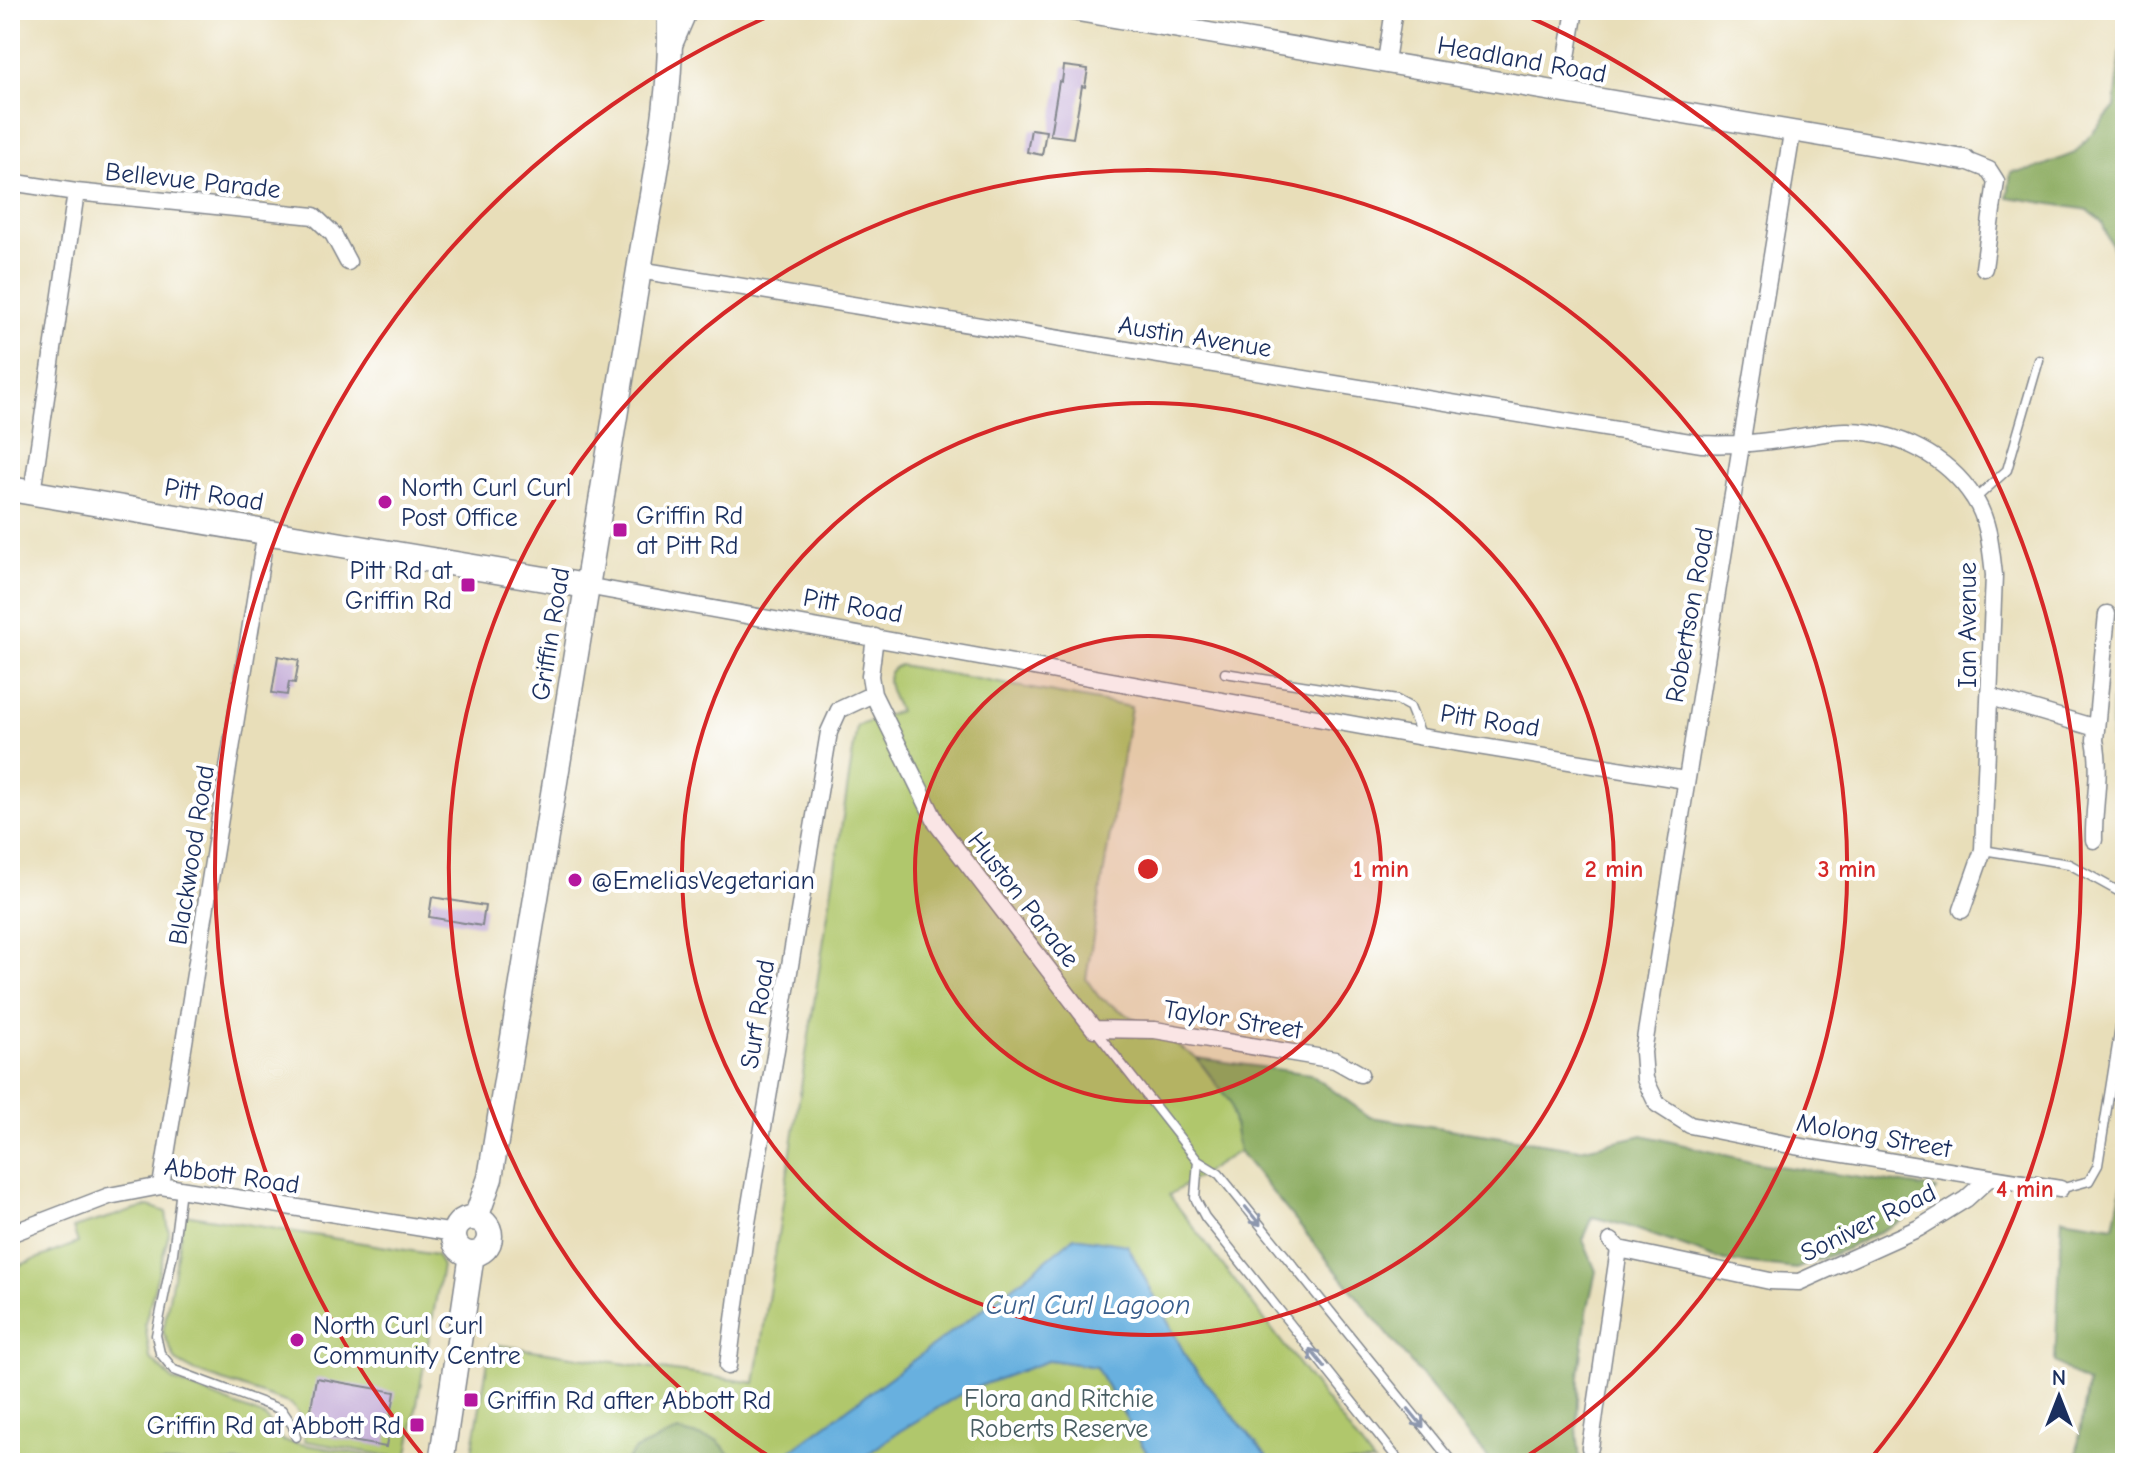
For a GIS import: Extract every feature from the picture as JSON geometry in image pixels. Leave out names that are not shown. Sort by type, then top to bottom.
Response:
[{"type":"main road","name":"Griffin Road","points":[[476,1218],[490,1178],[663,121],[669,10]]},
{"type":"main road","name":"Pitt Road","points":[[21,491],[586,586]]},
{"type":"main road","points":[[476,1218],[487,1223],[490,1241],[484,1250],[472,1254],[461,1250],[454,1240],[454,1233],[459,1222],[476,1218]]},
{"type":"main road","points":[[441,1463],[472,1254]]},
{"type":"street","points":[[669,52],[687,10]]},
{"type":"street","name":"Headland Road","points":[[1072,10],[1964,160]]},
{"type":"street","points":[[1386,61],[1394,10]]},
{"type":"street","points":[[1561,93],[1575,10]]},
{"type":"street","name":"Robertson Road","points":[[1657,1104],[1645,1079],[1643,1052],[1792,133]]},
{"type":"street","points":[[1964,160],[1989,170],[1996,181],[1984,268]]},
{"type":"street","name":"Bellevue Parade","points":[[10,182],[76,192],[314,216],[333,234],[348,262]]},
{"type":"street","points":[[21,491],[76,192]]},
{"type":"street","name":"Austin Avenue","points":[[639,270],[1702,444],[1744,444]]},
{"type":"street","name":"Ian Avenue","points":[[1744,444],[1846,431],[1871,432],[1923,450],[1944,466],[1975,499],[1991,544],[1994,575],[1991,697],[1983,850],[1962,910]]},
{"type":"street","name":"Blackwood Road","points":[[161,1186],[266,531]]},
{"type":"street","name":"Pitt Road","points":[[586,586],[1422,737],[1685,780]]},
{"type":"street","points":[[2094,840],[2093,811],[2099,781],[2096,728],[2107,614]]},
{"type":"street","name":"Huston Parade","points":[[875,637],[870,667],[873,694],[937,824],[1094,1029]]},
{"type":"street","name":"Surf Road","points":[[728,1366],[745,1235],[829,732],[839,710],[873,694]]},
{"type":"street","points":[[1991,697],[2096,728]]},
{"type":"street","name":"Taylor Street","points":[[1094,1029],[1155,1030],[1335,1060],[1360,1074]]},
{"type":"street","name":"Molong Street","points":[[1657,1104],[1690,1125],[1795,1146],[2060,1189]]},
{"type":"street","name":"Soniver Road","points":[[1590,1448],[1615,1245],[1770,1281],[1799,1282],[1919,1228],[1966,1199],[1988,1179]]},
{"type":"street","name":"Abbott Road","points":[[10,1234],[109,1196],[161,1186],[454,1233]]},
{"type":"lane","points":[[1975,499],[2007,470],[2039,360]]},
{"type":"lane","points":[[1225,673],[1397,700],[1410,707],[1422,737]]},
{"type":"lane","points":[[1983,850],[2069,864],[2125,895]]},
{"type":"lane","name":"Molong Street","points":[[2060,1189],[2089,1181],[2098,1165],[2125,995]]},
{"type":"lane","name":"Huston Parade","points":[[1094,1029],[1198,1161],[1219,1174],[1453,1463]]},
{"type":"lane","points":[[1198,1161],[1195,1198],[1205,1217],[1401,1463]]},
{"type":"lane","points":[[181,1188],[173,1253],[156,1335],[160,1353],[174,1370],[282,1410],[293,1426],[296,1437]]},
{"type":"green space","points":[[2125,10],[2125,280],[2102,222],[2088,210],[2008,197],[2011,172],[2032,170],[2075,153],[2115,107]]},
{"type":"green space","points":[[900,665],[1131,707],[1086,979],[1099,997],[1197,1058],[1230,1102],[1239,1151],[1169,1195],[1374,1463],[1272,1463],[1189,1362],[1128,1246],[1074,1237],[1018,1283],[774,1463],[470,1463],[491,1344],[755,1383],[857,726],[899,711],[888,679],[893,669]]},
{"type":"green space","points":[[2112,698],[2125,701],[2125,760],[2111,757]]},
{"type":"green space","points":[[1197,1058],[1310,1074],[1370,1117],[1580,1149],[1643,1135],[1758,1163],[1937,1189],[1913,1215],[1844,1250],[1796,1269],[1725,1261],[1593,1217],[1583,1240],[1596,1271],[1579,1375],[1577,1428],[1580,1463],[1492,1463],[1239,1151],[1230,1102]]},
{"type":"green space","points":[[2125,1170],[2125,1463],[2075,1463],[2088,1384],[2055,1362],[2062,1218],[2114,1226]]},
{"type":"green space","points":[[149,1206],[166,1212],[169,1233],[145,1323],[150,1358],[174,1381],[265,1417],[283,1441],[411,1463],[10,1463],[10,1269],[78,1243],[73,1228]]},
{"type":"green space","name":"North Curl Curl Community Centre","points":[[184,1214],[436,1255],[442,1266],[407,1459],[305,1441],[302,1418],[291,1404],[194,1371],[176,1361],[163,1332]]},
{"type":"green space","name":"Flora and Ritchie Roberts Reserve","points":[[1050,1360],[1096,1367],[1153,1463],[856,1463],[895,1434],[966,1391]]},
{"type":"green space","points":[[678,1431],[718,1441],[731,1455],[725,1463],[624,1463],[635,1450]]},
{"type":"water","name":"Curl Curl Lagoon","points":[[1074,1237],[1127,1245],[1189,1362],[1272,1463],[1153,1463],[1096,1367],[1050,1360],[966,1391],[895,1434],[856,1463],[774,1463],[1018,1283]]},
{"type":"building","points":[[1064,66],[1088,69],[1073,138],[1050,135]]},
{"type":"building","points":[[1031,129],[1046,131],[1042,155],[1027,152]]},
{"type":"building","points":[[278,656],[299,660],[295,683],[289,682],[287,695],[272,693]]},
{"type":"building","points":[[432,897],[485,906],[482,926],[429,917]]},
{"type":"building","points":[[316,1378],[395,1392],[386,1447],[307,1433]]},
{"type":"place","name":"North Curl Curl Post Office","points":[[385,502]]},
{"type":"place","name":"Griffin Rd at Pitt Rd","points":[[620,530]]},
{"type":"place","name":"Pitt Rd at Griffin Rd","points":[[468,585]]},
{"type":"place","name":"@EmeliasVegetarian","points":[[575,880]]},
{"type":"place","name":"North Curl Curl Community Centre","points":[[297,1340]]},
{"type":"place","name":"Griffin Rd after Abbott Rd","points":[[471,1400]]},
{"type":"place","name":"Griffin Rd at Abbott Rd","points":[[417,1425]]}]
